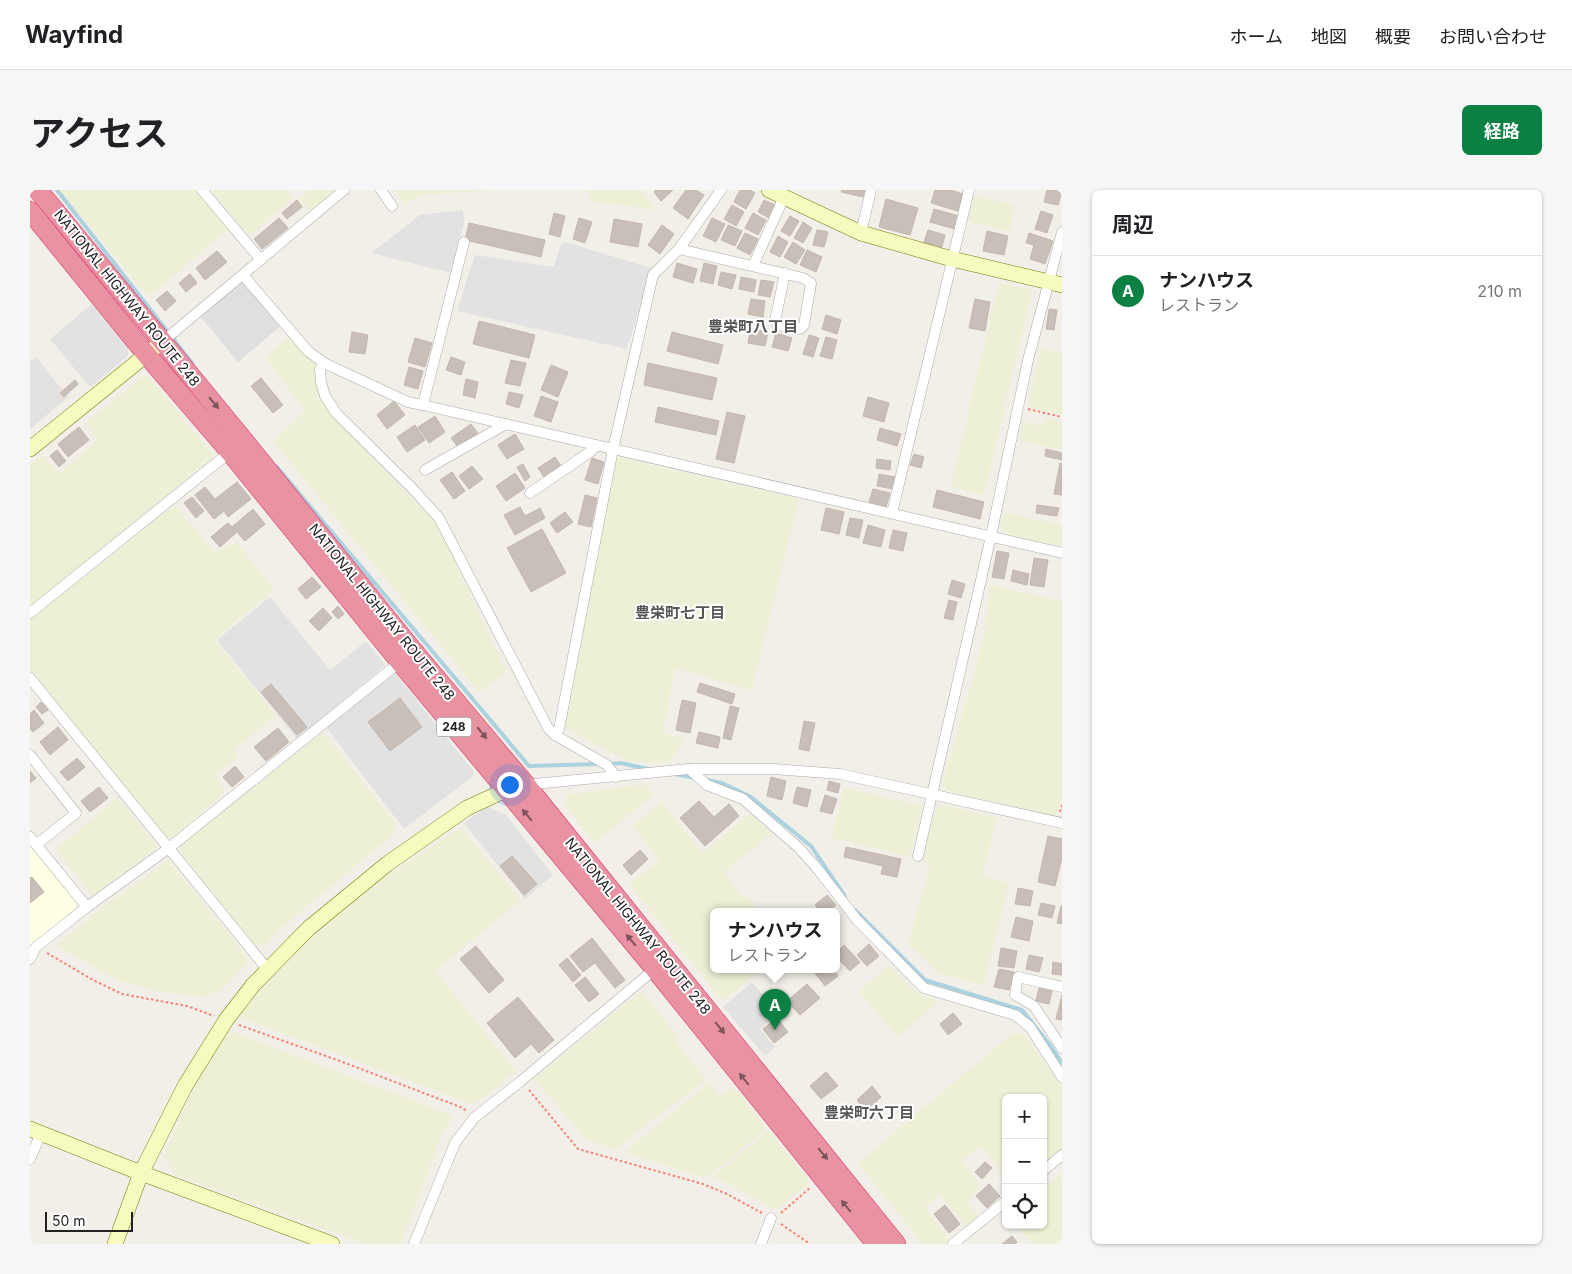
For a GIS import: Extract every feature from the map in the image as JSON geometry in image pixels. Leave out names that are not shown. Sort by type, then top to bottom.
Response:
[{"type":"highway","name":"NATIONAL HIGHWAY ROUTE 248","points":[[38,190],[242,437],[320,537],[526,785],[896,1244]]},
{"type":"highway","name":"NATIONAL HIGHWAY ROUTE 248","points":[[30,211],[655,969],[876,1244]]},
{"type":"street","points":[[202,190],[261,260]]},
{"type":"street","points":[[30,449],[243,276],[344,190]]},
{"type":"street","points":[[380,190],[392,206]]},
{"type":"street","points":[[555,735],[559,729],[613,449],[653,275],[679,249],[721,190]]},
{"type":"street","points":[[769,190],[861,233],[952,259],[1056,284]]},
{"type":"street","points":[[861,233],[871,190]]},
{"type":"street","points":[[892,513],[969,190]]},
{"type":"street","points":[[752,266],[784,197]]},
{"type":"street","points":[[918,856],[991,536],[1028,360],[1056,284],[1062,232]]},
{"type":"street","points":[[423,404],[464,242]]},
{"type":"street","points":[[679,249],[785,273],[803,278],[811,284],[804,325],[800,329],[778,325],[776,321],[785,273]]},
{"type":"street","points":[[243,276],[308,351],[324,363],[408,402],[1062,552]]},
{"type":"street","points":[[324,363],[320,369],[321,382],[325,396],[336,413],[412,488],[439,518],[548,728],[555,735],[607,765],[616,777]]},
{"type":"street","points":[[425,470],[506,424]]},
{"type":"street","points":[[530,493],[596,446]]},
{"type":"street","points":[[30,613],[230,452]]},
{"type":"street","points":[[30,959],[36,947],[87,907],[169,848],[400,662]]},
{"type":"street","points":[[30,678],[268,970]]},
{"type":"street","points":[[30,756],[76,813],[33,841],[87,907]]},
{"type":"street","points":[[689,769],[707,785],[743,800],[798,847],[857,920],[924,988],[1015,1016],[1030,1027],[1062,1077]]},
{"type":"street","points":[[115,1244],[141,1173],[185,1086],[226,1020],[253,985],[309,928],[387,864],[467,808],[506,790],[526,785],[689,769],[773,769],[840,774],[1062,823]]},
{"type":"street","points":[[414,1244],[455,1143],[474,1118],[655,969]]},
{"type":"street","points":[[1062,987],[1018,977],[1015,995],[1034,1006],[1062,1048]]},
{"type":"street","points":[[30,1158],[36,1131],[141,1173],[332,1244]]},
{"type":"street","points":[[1047,1168],[1062,1156]]},
{"type":"street","points":[[953,1244],[1002,1204]]},
{"type":"street","points":[[761,1244],[772,1218]]},
{"type":"path","points":[[1018,406],[1062,417]]},
{"type":"path","points":[[36,947],[93,980],[122,994],[187,1006],[340,1061],[462,1108],[474,1118]]},
{"type":"path","points":[[521,1081],[578,1149],[703,1184],[727,1194],[772,1218],[810,1244]]},
{"type":"path","points":[[772,1218],[822,1177]]},
{"type":"shaded area","points":[[60,190],[196,190],[228,229],[151,295],[145,293]]},
{"type":"shaded area","points":[[211,190],[287,190],[293,198],[249,236]]},
{"type":"shaded area","points":[[310,190],[337,190],[311,212],[300,199]]},
{"type":"shaded area","points":[[394,190],[498,190],[419,196],[406,204]]},
{"type":"shaded area","points":[[588,190],[640,190],[657,210],[589,201]]},
{"type":"shaded area","points":[[974,196],[1015,205],[1009,231],[968,222]]},
{"type":"shaded area","points":[[463,210],[464,224],[451,273],[371,253],[420,215]]},
{"type":"shaded area","points":[[565,242],[654,269],[650,272],[627,349],[457,311],[475,255],[554,267],[561,244]]},
{"type":"shaded area","points":[[245,282],[281,326],[238,362],[201,317],[239,284]]},
{"type":"shaded area","points":[[999,283],[1032,290],[984,495],[951,486]]},
{"type":"shaded area","points":[[92,304],[128,346],[128,356],[90,387],[50,339]]},
{"type":"shaded area","points":[[290,335],[317,366],[323,396],[330,414],[433,520],[445,540],[506,672],[479,692],[273,441],[305,411],[266,358]]},
{"type":"shaded area","points":[[1041,348],[1062,353],[1062,414],[1028,407]]},
{"type":"shaded area","points":[[36,357],[68,397],[30,429],[30,362]]},
{"type":"shaded area","points":[[143,376],[148,376],[214,456],[30,607],[30,465],[43,455],[59,474],[98,440],[85,424]]},
{"type":"shaded area","points":[[1044,418],[1062,422],[1062,450],[1019,440],[1023,422],[1042,426]]},
{"type":"shaded area","points":[[617,457],[799,499],[752,690],[675,668],[663,733],[685,739],[669,763],[629,762],[564,727]]},
{"type":"shaded area","points":[[175,505],[215,553],[237,542],[274,590],[214,640],[276,715],[234,750],[237,758],[214,776],[226,791],[174,837],[167,838],[30,669],[30,620]]},
{"type":"shaded area","points":[[1003,512],[1062,525],[1062,546],[1007,535],[1000,527]]},
{"type":"shaded area","points":[[990,585],[1062,601],[1062,800],[1057,816],[947,791],[942,786],[984,638]]},
{"type":"shaded area","points":[[270,597],[330,670],[366,641],[385,665],[297,739],[217,640]]},
{"type":"shaded area","points":[[394,672],[474,772],[472,777],[404,829],[326,727]]},
{"type":"shaded area","points":[[323,732],[395,823],[395,833],[281,928],[264,946],[252,943],[181,852],[180,846]]},
{"type":"shaded area","points":[[645,784],[654,795],[594,843],[565,805],[567,795]]},
{"type":"shaded area","points":[[844,787],[922,806],[910,857],[832,838]]},
{"type":"shaded area","points":[[117,798],[157,845],[156,849],[92,896],[56,849]]},
{"type":"shaded area","points":[[662,802],[702,853],[750,814],[772,833],[724,872],[741,895],[750,899],[757,908],[710,908],[710,973],[759,973],[722,1001],[629,884],[660,860],[632,826]]},
{"type":"shaded area","points":[[941,805],[997,818],[982,875],[1009,884],[984,985],[938,973],[908,944],[930,865],[922,860],[935,810]]},
{"type":"shaded area","points":[[487,807],[506,815],[553,875],[525,899],[464,823]]},
{"type":"shaded area","points":[[461,828],[521,900],[435,971],[516,1071],[474,1105],[237,1016],[273,973],[325,922],[377,882]]},
{"type":"shaded area","points":[[30,846],[77,903],[75,909],[30,946]]},
{"type":"shaded area","points":[[168,860],[248,958],[247,963],[219,991],[203,997],[160,992],[118,980],[56,946],[93,915]]},
{"type":"shaded area","points":[[889,965],[910,987],[921,995],[939,1001],[898,1037],[859,992]]},
{"type":"shaded area","points":[[752,982],[778,1014],[760,1029],[775,1047],[765,1056],[723,1007]]},
{"type":"shaded area","points":[[641,991],[679,1037],[676,1042],[707,1080],[649,1122],[616,1150],[586,1139],[534,1079]]},
{"type":"shaded area","points":[[228,1030],[454,1116],[442,1134],[401,1244],[367,1244],[175,1175],[164,1156],[193,1089]]},
{"type":"shaded area","points":[[1013,1033],[1024,1035],[1062,1087],[1062,1155],[1047,1168],[1047,1094],[1002,1094],[1002,1174],[981,1146],[962,1161],[981,1187],[967,1202],[983,1222],[971,1231],[939,1194],[925,1207],[951,1244],[923,1244],[858,1163]]},
{"type":"shaded area","points":[[709,1083],[720,1096],[735,1087],[767,1129],[706,1178],[624,1152]]},
{"type":"shaded area","points":[[769,1131],[810,1182],[775,1210],[723,1181],[712,1177]]},
{"type":"shaded area","points":[[1062,1172],[1062,1244],[1032,1244],[1019,1229],[1047,1229],[1047,1185]]},
{"type":"building","points":[[656,190],[673,190],[661,201],[654,192]]},
{"type":"building","points":[[686,190],[696,190],[704,195],[688,219],[673,208]]},
{"type":"building","points":[[740,190],[750,190],[755,193],[746,209],[734,202]]},
{"type":"building","points":[[842,190],[865,190],[863,197],[841,192]]},
{"type":"building","points":[[935,190],[950,190],[963,194],[958,211],[931,203]]},
{"type":"building","points":[[1047,190],[1062,190],[1058,205],[1044,202]]},
{"type":"building","points":[[886,199],[918,208],[910,235],[879,227]]},
{"type":"building","points":[[297,200],[302,207],[287,219],[282,213]]},
{"type":"building","points":[[764,200],[775,205],[769,218],[758,212]]},
{"type":"building","points":[[732,205],[744,212],[736,226],[724,219]]},
{"type":"building","points":[[934,209],[959,216],[955,229],[930,222]]},
{"type":"building","points":[[1041,211],[1053,215],[1047,233],[1035,229]]},
{"type":"building","points":[[554,213],[565,216],[560,237],[549,234]]},
{"type":"building","points":[[753,213],[766,220],[758,235],[745,228]]},
{"type":"building","points":[[790,216],[799,221],[790,236],[781,231]]},
{"type":"building","points":[[279,218],[288,228],[262,249],[254,239]]},
{"type":"building","points":[[579,218],[592,222],[585,243],[573,239]]},
{"type":"building","points":[[712,218],[725,224],[716,242],[703,236]]},
{"type":"building","points":[[614,219],[642,224],[638,247],[610,242]]},
{"type":"building","points":[[803,222],[812,228],[803,243],[794,238]]},
{"type":"building","points":[[469,223],[545,240],[541,257],[465,240]]},
{"type":"building","points":[[662,225],[674,234],[660,254],[648,245]]},
{"type":"building","points":[[728,225],[742,231],[735,246],[721,240]]},
{"type":"building","points":[[817,230],[828,232],[824,247],[813,245]]},
{"type":"building","points":[[928,230],[945,235],[942,247],[924,242]]},
{"type":"building","points":[[987,231],[1008,236],[1004,255],[983,251]]},
{"type":"building","points":[[745,233],[758,239],[750,255],[737,248]]},
{"type":"building","points":[[1029,233],[1053,241],[1045,264],[1030,259],[1034,245],[1026,243]]},
{"type":"building","points":[[778,236],[788,242],[780,257],[770,252]]},
{"type":"building","points":[[793,242],[805,250],[796,264],[784,257]]},
{"type":"building","points":[[807,250],[822,257],[816,272],[800,265]]},
{"type":"building","points":[[217,251],[227,262],[205,280],[196,268]]},
{"type":"building","points":[[677,263],[697,269],[693,283],[673,277]]},
{"type":"building","points":[[704,263],[717,266],[713,284],[700,281]]},
{"type":"building","points":[[721,272],[736,275],[732,289],[718,285]]},
{"type":"building","points":[[190,274],[197,283],[186,292],[179,283]]},
{"type":"building","points":[[741,277],[756,280],[754,292],[739,289]]},
{"type":"building","points":[[761,280],[774,282],[770,297],[758,295]]},
{"type":"building","points":[[167,291],[176,301],[165,311],[156,300]]},
{"type":"building","points":[[751,299],[765,301],[763,317],[748,314]]},
{"type":"building","points":[[975,299],[990,302],[985,331],[969,328]]},
{"type":"building","points":[[1049,309],[1057,310],[1054,330],[1046,329]]},
{"type":"building","points":[[826,315],[841,320],[837,334],[822,329]]},
{"type":"building","points":[[479,321],[535,335],[529,358],[473,344]]},
{"type":"building","points":[[751,328],[768,332],[765,346],[748,343]]},
{"type":"building","points":[[352,332],[368,335],[365,354],[349,352]]},
{"type":"building","points":[[672,332],[723,345],[718,364],[667,351]]},
{"type":"building","points":[[776,333],[792,338],[788,351],[772,347]]},
{"type":"building","points":[[809,335],[819,338],[813,357],[803,354]]},
{"type":"building","points":[[826,337],[837,340],[832,359],[820,356]]},
{"type":"building","points":[[415,338],[432,343],[425,367],[408,362]]},
{"type":"building","points":[[451,357],[465,362],[461,375],[446,370]]},
{"type":"building","points":[[511,360],[526,363],[520,386],[505,383]]},
{"type":"building","points":[[648,363],[717,378],[712,400],[644,385]]},
{"type":"building","points":[[551,365],[568,372],[558,397],[541,390]]},
{"type":"building","points":[[409,367],[423,371],[418,389],[404,385]]},
{"type":"building","points":[[261,378],[283,405],[273,413],[251,386]]},
{"type":"building","points":[[466,379],[478,382],[475,398],[463,395]]},
{"type":"building","points":[[75,380],[78,384],[64,397],[60,393]]},
{"type":"building","points":[[509,392],[523,395],[519,408],[506,404]]},
{"type":"building","points":[[541,396],[558,402],[551,422],[534,416]]},
{"type":"building","points":[[868,397],[889,403],[884,422],[863,416]]},
{"type":"building","points":[[394,401],[405,415],[387,429],[377,415]]},
{"type":"building","points":[[658,407],[719,421],[716,435],[655,422]]},
{"type":"building","points":[[727,412],[745,416],[734,463],[716,459]]},
{"type":"building","points":[[435,416],[445,432],[429,443],[418,427]]},
{"type":"building","points":[[471,424],[480,436],[460,450],[451,438]]},
{"type":"building","points":[[415,425],[425,440],[407,452],[397,437]]},
{"type":"building","points":[[79,427],[89,440],[68,457],[58,444]]},
{"type":"building","points":[[880,428],[901,434],[897,446],[877,440]]},
{"type":"building","points":[[515,434],[524,449],[507,459],[498,445]]},
{"type":"building","points":[[1046,449],[1062,453],[1062,460],[1045,456]]},
{"type":"building","points":[[57,450],[66,461],[59,467],[50,456]]},
{"type":"building","points":[[914,454],[924,457],[921,468],[910,465]]},
{"type":"building","points":[[555,457],[561,466],[544,477],[538,468]]},
{"type":"building","points":[[592,458],[604,462],[598,484],[585,480]]},
{"type":"building","points":[[877,459],[891,461],[890,470],[876,468]]},
{"type":"building","points":[[1060,463],[1062,464],[1062,495],[1054,494]]},
{"type":"building","points":[[523,464],[530,477],[525,481],[517,467]]},
{"type":"building","points":[[472,466],[483,479],[469,489],[459,476]]},
{"type":"building","points":[[452,472],[465,491],[454,499],[440,480]]},
{"type":"building","points":[[515,473],[525,488],[506,501],[496,486]]},
{"type":"building","points":[[879,474],[895,477],[893,489],[877,486]]},
{"type":"building","points":[[237,482],[251,499],[228,517],[224,511],[214,519],[195,495],[205,487],[215,499]]},
{"type":"building","points":[[873,489],[890,493],[886,507],[869,502]]},
{"type":"building","points":[[937,490],[984,502],[980,519],[933,507]]},
{"type":"building","points":[[585,495],[597,498],[591,527],[578,524]]},
{"type":"building","points":[[192,497],[204,511],[196,518],[184,503]]},
{"type":"building","points":[[1037,505],[1059,508],[1057,516],[1036,513]]},
{"type":"building","points":[[520,507],[525,516],[540,508],[545,518],[515,535],[504,515]]},
{"type":"building","points":[[826,508],[844,512],[839,534],[821,530]]},
{"type":"building","points":[[253,509],[265,524],[245,541],[237,532],[220,547],[211,537],[228,523],[232,527]]},
{"type":"building","points":[[565,512],[573,522],[557,533],[550,523]]},
{"type":"building","points":[[850,518],[863,520],[859,538],[846,535]]},
{"type":"building","points":[[868,525],[885,530],[881,547],[863,543]]},
{"type":"building","points":[[542,529],[566,573],[531,592],[507,548]]},
{"type":"building","points":[[893,530],[907,533],[903,551],[889,548]]},
{"type":"building","points":[[997,551],[1009,553],[1004,579],[992,577]]},
{"type":"building","points":[[1034,558],[1048,560],[1044,587],[1030,585]]},
{"type":"building","points":[[1013,570],[1029,574],[1027,585],[1011,581]]},
{"type":"building","points":[[312,577],[321,587],[306,599],[298,589]]},
{"type":"building","points":[[952,580],[965,584],[961,598],[948,594]]},
{"type":"building","points":[[949,600],[957,602],[953,620],[944,618]]},
{"type":"building","points":[[338,606],[344,614],[338,619],[332,612]]},
{"type":"building","points":[[323,608],[332,618],[319,631],[309,621]]},
{"type":"building","points":[[700,683],[735,694],[732,704],[697,692]]},
{"type":"building","points":[[271,684],[307,727],[297,735],[261,692]]},
{"type":"building","points":[[400,698],[422,727],[390,751],[368,722]]},
{"type":"building","points":[[682,700],[696,703],[690,733],[676,730]]},
{"type":"building","points":[[41,702],[48,710],[42,714],[36,707]]},
{"type":"building","points":[[730,706],[739,708],[731,740],[723,738]]},
{"type":"building","points":[[34,710],[44,723],[33,732],[30,729],[30,714]]},
{"type":"building","points":[[804,721],[815,723],[809,751],[799,749]]},
{"type":"building","points":[[58,727],[68,740],[50,755],[40,742]]},
{"type":"building","points":[[278,728],[289,742],[266,761],[254,747]]},
{"type":"building","points":[[699,732],[720,737],[718,748],[696,743]]},
{"type":"building","points":[[77,758],[85,767],[68,781],[60,772]]},
{"type":"building","points":[[235,766],[244,777],[232,787],[223,777]]},
{"type":"building","points":[[30,771],[36,778],[30,783]]},
{"type":"building","points":[[771,777],[786,781],[782,800],[767,796]]},
{"type":"building","points":[[829,781],[840,784],[838,793],[827,790]]},
{"type":"building","points":[[99,787],[108,798],[90,812],[81,801]]},
{"type":"building","points":[[797,787],[811,790],[807,807],[793,803]]},
{"type":"building","points":[[825,795],[837,799],[832,814],[820,811]]},
{"type":"building","points":[[699,801],[714,817],[729,804],[739,816],[705,846],[680,818]]},
{"type":"building","points":[[1048,836],[1062,839],[1062,858],[1055,886],[1038,882]]},
{"type":"building","points":[[846,847],[901,859],[897,877],[881,874],[883,866],[844,857]]},
{"type":"building","points":[[640,850],[648,859],[631,875],[623,865]]},
{"type":"building","points":[[512,856],[537,884],[524,895],[500,866]]},
{"type":"building","points":[[32,877],[44,892],[30,903],[30,878]]},
{"type":"building","points":[[1018,888],[1033,891],[1030,906],[1015,904]]},
{"type":"building","points":[[827,895],[836,905],[832,908],[818,908],[815,905]]},
{"type":"building","points":[[1041,903],[1055,906],[1052,918],[1038,915]]},
{"type":"building","points":[[1062,906],[1062,924],[1057,923]]},
{"type":"building","points":[[1016,917],[1033,921],[1029,941],[1011,937]]},
{"type":"building","points":[[592,938],[625,980],[615,988],[595,963],[583,972],[570,956]]},
{"type":"building","points":[[869,944],[879,956],[867,966],[857,955]]},
{"type":"building","points":[[844,945],[860,962],[850,971],[840,961],[840,949]]},
{"type":"building","points":[[476,946],[504,980],[489,993],[460,959]]},
{"type":"building","points":[[1001,948],[1017,951],[1014,968],[998,966]]},
{"type":"building","points":[[1029,955],[1043,958],[1039,972],[1026,969]]},
{"type":"building","points":[[567,958],[581,975],[573,982],[559,965]]},
{"type":"building","points":[[1053,962],[1062,964],[1062,975],[1052,974]]},
{"type":"building","points":[[999,969],[1014,972],[1009,990],[994,987]]},
{"type":"building","points":[[815,973],[836,973],[838,976],[825,986]]},
{"type":"building","points":[[585,977],[599,994],[589,1002],[575,985]]},
{"type":"building","points":[[807,984],[820,998],[800,1015],[787,1001]]},
{"type":"building","points":[[1039,988],[1052,991],[1049,1004],[1036,1001]]},
{"type":"building","points":[[1062,995],[1062,1020],[1056,1019]]},
{"type":"building","points":[[518,997],[554,1040],[539,1053],[531,1044],[515,1058],[487,1023]]},
{"type":"building","points":[[953,1013],[962,1024],[948,1035],[940,1024]]},
{"type":"building","points":[[777,1018],[788,1032],[774,1043],[763,1029]]},
{"type":"building","points":[[826,1072],[838,1086],[821,1099],[810,1086]]},
{"type":"building","points":[[872,1086],[881,1097],[866,1111],[857,1100]]},
{"type":"building","points":[[985,1162],[992,1168],[982,1179],[975,1172]]},
{"type":"building","points":[[989,1184],[1000,1196],[987,1208],[976,1196]]},
{"type":"building","points":[[945,1205],[960,1224],[949,1233],[934,1214]]},
{"type":"building","points":[[1012,1236],[1017,1242],[1015,1244],[1002,1244]]},
{"type":"waterway","points":[[57,190],[192,363]]},
{"type":"waterway","points":[[277,467],[529,766],[599,764]]},
{"type":"waterway","points":[[608,764],[621,763],[648,769]]},
{"type":"waterway","points":[[675,774],[695,778]]},
{"type":"waterway","points":[[707,780],[722,783],[751,797],[811,846],[845,896]]},
{"type":"waterway","points":[[855,910],[925,980],[1022,1010],[1062,1063]]},
{"type":"place","name":"ナンハウス","points":[[775,1030]]},
{"type":"district","name":"豊栄町八丁目","points":[[753,327]]},
{"type":"district","name":"豊栄町七丁目","points":[[680,613]]},
{"type":"district","name":"豊栄町六丁目","points":[[869,1113]]}]
